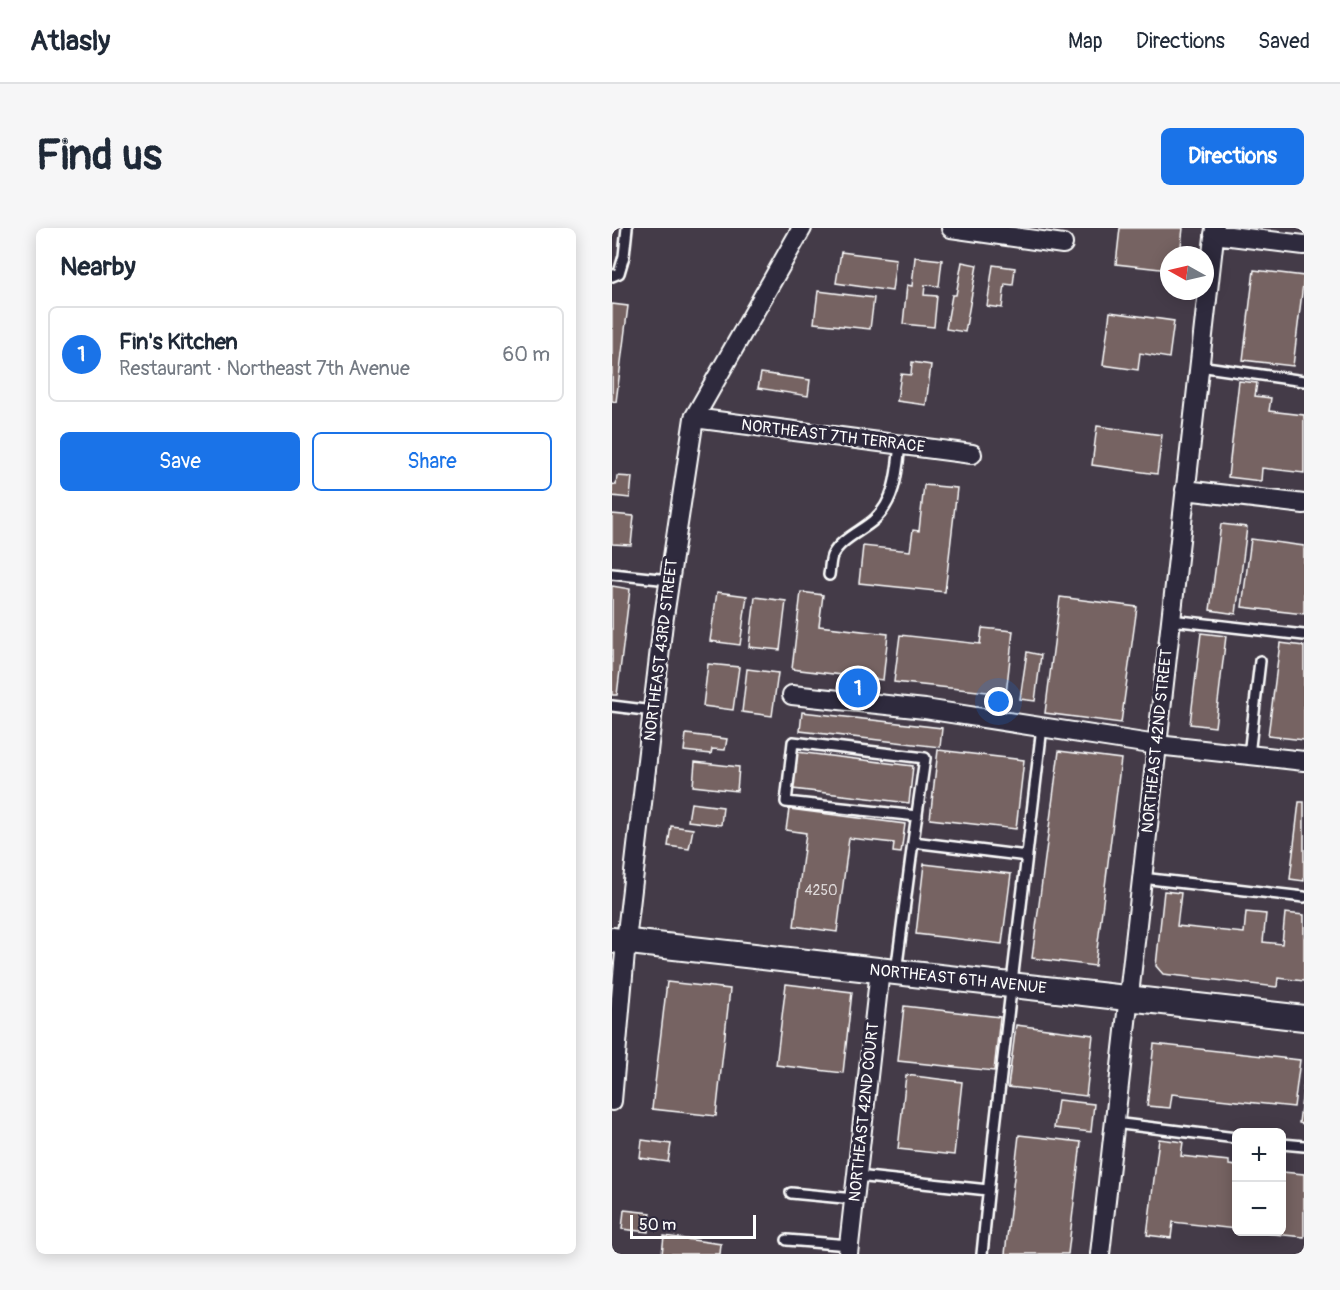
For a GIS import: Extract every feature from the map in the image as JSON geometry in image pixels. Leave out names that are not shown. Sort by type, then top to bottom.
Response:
[{"type":"street","name":"NORTHEAST 43RD STREET","points":[[612,1101],[619,940],[693,418],[802,228]]},
{"type":"street","points":[[951,228],[1063,244]]},
{"type":"street","points":[[1214,231],[1304,245]]},
{"type":"street","name":"NORTHEAST 42ND STREET","points":[[1100,1254],[1214,231]]},
{"type":"street","name":"NORTHEAST 7TH TERRACE","points":[[693,418],[972,454]]},
{"type":"street","points":[[1185,490],[1304,504]]},
{"type":"street","points":[[792,695],[925,709],[1157,745],[1304,761]]},
{"type":"street","name":"NORTHEAST 6TH AVENUE","points":[[619,940],[1304,1018]]},
{"type":"street","name":"NORTHEAST 42ND COURT","points":[[849,1250],[857,1176],[888,971]]},
{"type":"lane","points":[[612,276],[619,273],[624,256],[627,228]]},
{"type":"lane","points":[[1199,366],[1304,381]]},
{"type":"lane","points":[[829,575],[832,556],[841,544],[876,518],[888,500],[895,486],[900,444]]},
{"type":"lane","points":[[612,574],[669,580]]},
{"type":"lane","points":[[1171,620],[1304,635]]},
{"type":"lane","points":[[1250,755],[1260,661]]},
{"type":"lane","points":[[612,706],[653,711]]},
{"type":"lane","points":[[982,1254],[1042,727]]},
{"type":"lane","points":[[888,971],[913,842],[925,758],[793,742],[786,802],[916,816]]},
{"type":"lane","points":[[913,842],[1027,856]]},
{"type":"lane","points":[[1142,878],[1304,897]]},
{"type":"lane","points":[[1114,1124],[1232,1138]]},
{"type":"lane","points":[[1286,1144],[1304,1146]]},
{"type":"lane","points":[[857,1176],[988,1190]]},
{"type":"lane","points":[[791,1193],[855,1199]]},
{"type":"lane","points":[[787,1240],[849,1250]]},
{"type":"building","points":[[1120,228],[1183,228],[1181,246],[1160,246],[1160,269],[1116,264]]},
{"type":"building","points":[[841,252],[896,259],[892,291],[836,283]]},
{"type":"building","points":[[915,257],[942,260],[939,286],[925,285],[924,295],[937,296],[934,327],[903,324],[907,285],[912,286]]},
{"type":"building","points":[[962,262],[977,265],[965,332],[946,329],[952,295],[956,295]]},
{"type":"building","points":[[993,265],[1015,268],[1013,285],[1005,284],[1002,308],[987,306]]},
{"type":"building","points":[[1254,270],[1304,276],[1293,366],[1243,360]]},
{"type":"building","points":[[818,291],[874,298],[870,329],[814,323]]},
{"type":"building","points":[[612,304],[628,306],[616,402],[612,401]]},
{"type":"building","points":[[1110,312],[1174,321],[1169,358],[1140,353],[1138,370],[1103,365]]},
{"type":"building","points":[[912,362],[931,365],[926,405],[897,401],[901,374],[911,375]]},
{"type":"building","points":[[761,373],[810,380],[808,396],[758,388]]},
{"type":"building","points":[[1239,381],[1257,383],[1255,396],[1271,398],[1269,411],[1304,415],[1304,473],[1262,468],[1261,481],[1228,477]]},
{"type":"building","points":[[1097,426],[1162,435],[1157,474],[1092,465]]},
{"type":"building","points":[[617,476],[632,477],[630,498],[612,496],[612,484],[616,485]]},
{"type":"building","points":[[924,485],[957,488],[945,592],[859,583],[863,546],[910,551],[913,530],[919,531]]},
{"type":"building","points":[[612,514],[634,516],[631,545],[612,544]]},
{"type":"building","points":[[1221,524],[1247,527],[1236,614],[1210,610]]},
{"type":"building","points":[[1251,539],[1304,546],[1304,614],[1242,607]]},
{"type":"building","points":[[612,586],[630,589],[617,695],[612,695]]},
{"type":"building","points":[[717,592],[747,596],[740,645],[710,641]]},
{"type":"building","points":[[801,592],[823,595],[819,626],[888,634],[883,680],[792,669]]},
{"type":"building","points":[[755,597],[786,601],[780,650],[749,647]]},
{"type":"building","points":[[1060,597],[1137,607],[1121,723],[1045,713]]},
{"type":"building","points":[[982,628],[1013,631],[1006,694],[894,682],[900,635],[980,644]]},
{"type":"building","points":[[1201,633],[1226,636],[1215,727],[1190,724]]},
{"type":"building","points":[[1280,643],[1304,646],[1304,740],[1268,736]]},
{"type":"building","points":[[1027,652],[1041,655],[1035,701],[1020,699]]},
{"type":"building","points":[[708,664],[739,667],[733,710],[703,706]]},
{"type":"building","points":[[747,669],[778,673],[772,716],[742,712]]},
{"type":"building","points":[[802,712],[942,728],[940,747],[800,731]]},
{"type":"building","points":[[686,734],[727,739],[725,750],[712,749],[711,754],[684,751]]},
{"type":"building","points":[[938,750],[1024,760],[1016,829],[930,819]]},
{"type":"building","points":[[1059,751],[1121,759],[1095,966],[1032,958]]},
{"type":"building","points":[[797,752],[913,766],[909,803],[793,789]]},
{"type":"building","points":[[695,762],[739,767],[737,791],[693,786]]},
{"type":"building","points":[[1299,802],[1304,802],[1304,881],[1290,879]]},
{"type":"building","points":[[691,803],[723,807],[721,825],[688,821]]},
{"type":"building","points":[[789,809],[905,824],[901,853],[893,852],[894,843],[849,838],[837,932],[794,926],[806,833],[786,830]]},
{"type":"building","points":[[671,826],[693,829],[689,849],[668,846]]},
{"type":"building","points":[[924,864],[1011,874],[1002,944],[916,934]]},
{"type":"building","points":[[1164,891],[1181,893],[1177,926],[1244,933],[1246,912],[1266,914],[1263,942],[1282,944],[1285,913],[1304,915],[1304,981],[1278,978],[1277,987],[1163,974],[1156,966]]},
{"type":"building","points":[[667,982],[730,989],[716,1116],[652,1109]]},
{"type":"building","points":[[786,984],[852,992],[843,1073],[776,1065]]},
{"type":"building","points":[[904,1006],[1000,1017],[994,1071],[898,1061]]},
{"type":"building","points":[[1016,1025],[1093,1035],[1086,1096],[1008,1087]]},
{"type":"building","points":[[1154,1044],[1300,1060],[1294,1107],[1172,1094],[1170,1108],[1147,1106]]},
{"type":"building","points":[[906,1075],[962,1082],[954,1155],[898,1149]]},
{"type":"building","points":[[1304,1082],[1304,1124],[1299,1123]]},
{"type":"building","points":[[1058,1100],[1094,1104],[1091,1132],[1054,1128]]},
{"type":"building","points":[[1019,1135],[1081,1142],[1068,1254],[1005,1254]]},
{"type":"building","points":[[1159,1139],[1183,1142],[1181,1156],[1229,1161],[1229,1165],[1232,1165],[1232,1229],[1173,1222],[1171,1238],[1147,1235]]},
{"type":"building","points":[[642,1140],[671,1144],[668,1162],[640,1158]]},
{"type":"building","points":[[1286,1172],[1304,1174],[1304,1237],[1286,1235]]},
{"type":"building","points":[[624,1210],[651,1213],[648,1232],[622,1229]]},
{"type":"building","points":[[664,1236],[721,1244],[720,1254],[662,1254]]},
{"type":"place","name":"Fin's Kitchen","points":[[858,688]]}]
